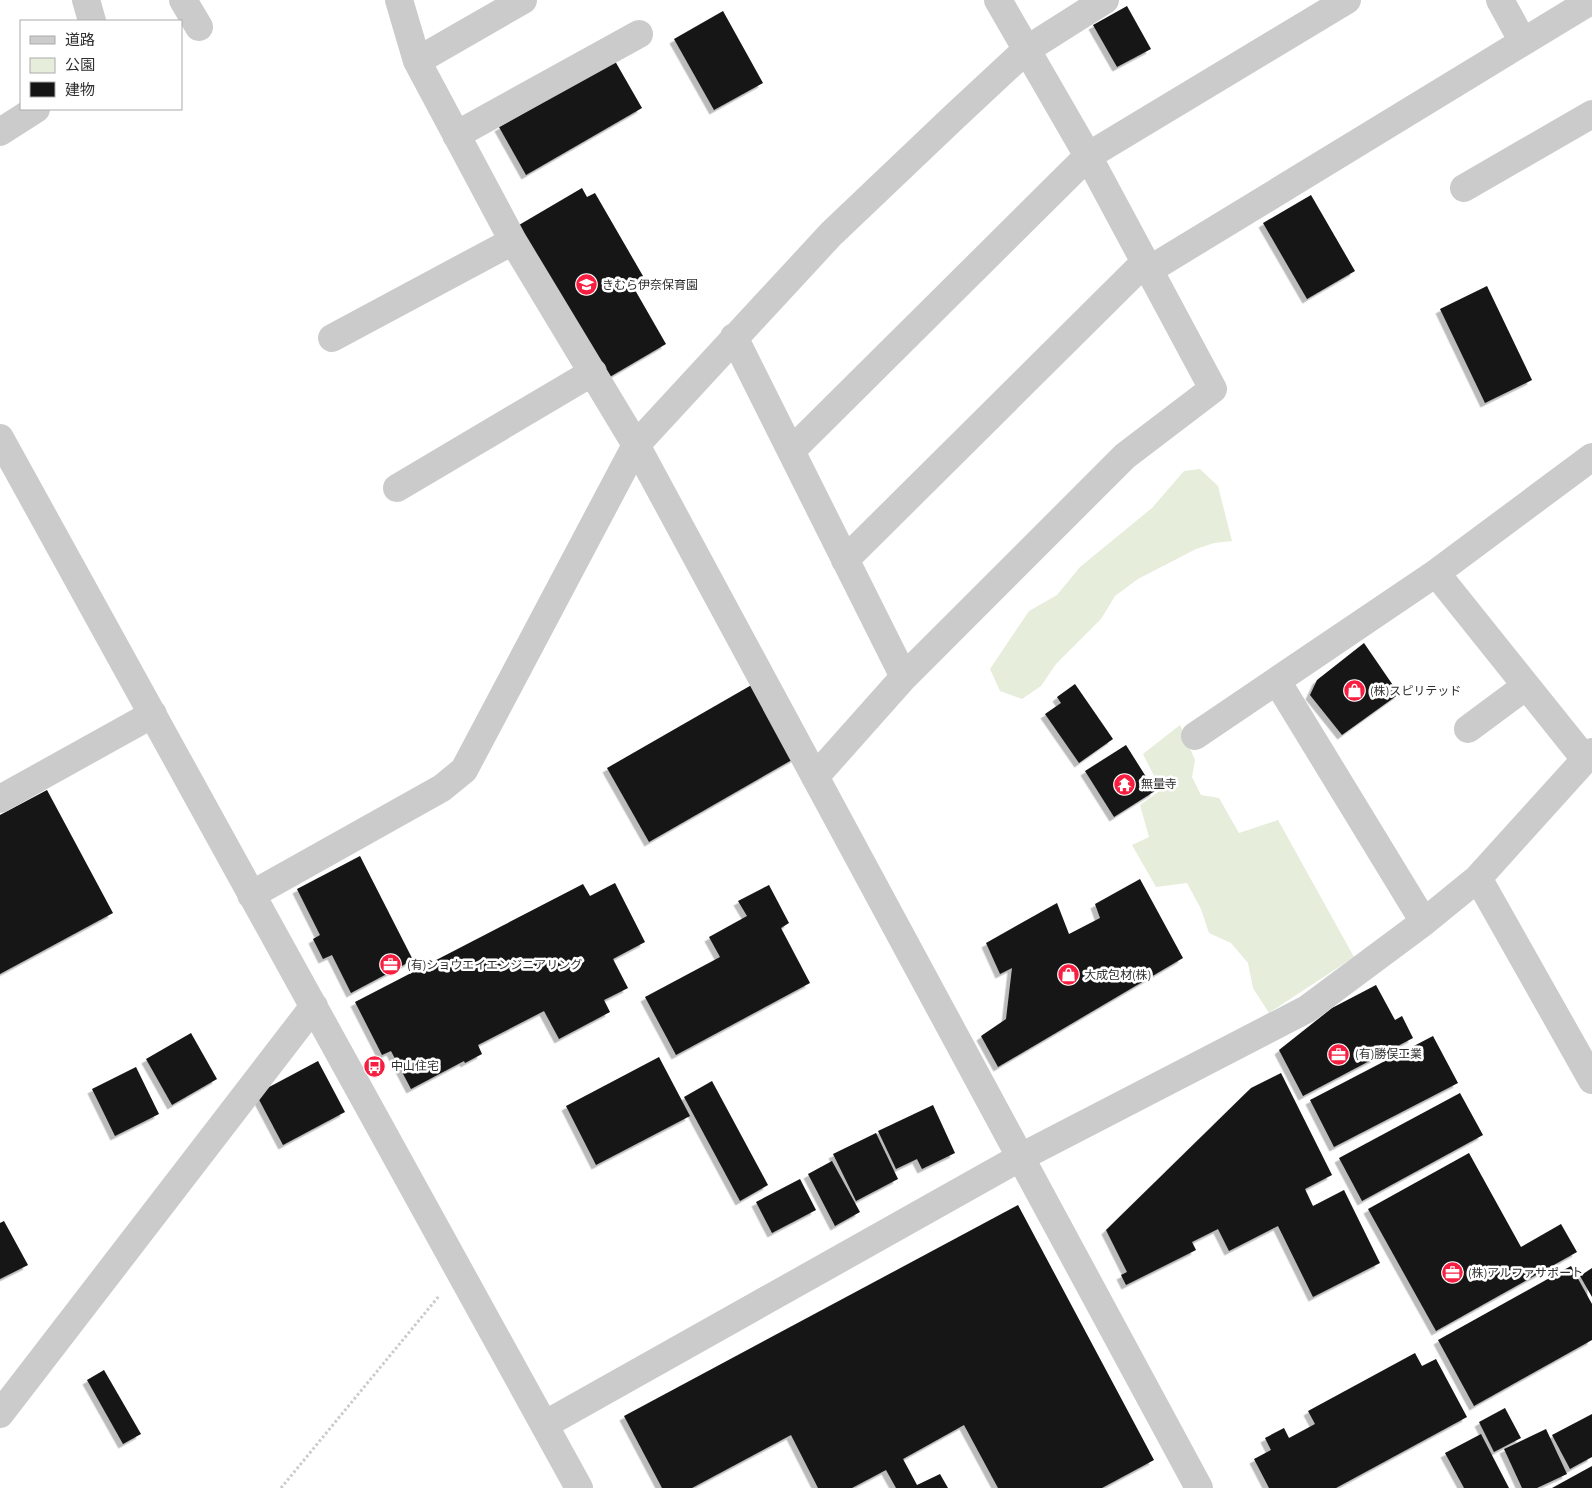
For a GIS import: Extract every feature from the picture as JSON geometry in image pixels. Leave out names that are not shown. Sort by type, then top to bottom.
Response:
[{"type":"street","points":[[86,0],[92,20]]},
{"type":"street","points":[[183,0],[199,26]]},
{"type":"street","points":[[399,0],[416,61],[513,241],[636,445],[1199,1488]]},
{"type":"street","points":[[416,61],[523,0]]},
{"type":"street","points":[[815,777],[904,677],[1124,456],[1212,389],[1088,156],[998,0]]},
{"type":"street","points":[[251,895],[442,788],[464,770],[636,445],[831,234],[1026,50],[1105,0]]},
{"type":"street","points":[[791,451],[1088,156],[1347,0]]},
{"type":"street","points":[[1500,0],[1522,42]]},
{"type":"street","points":[[845,560],[1147,266],[1592,0]]},
{"type":"street","points":[[456,135],[639,34]]},
{"type":"street","points":[[0,132],[34,110]]},
{"type":"street","points":[[1464,188],[1592,114]]},
{"type":"street","points":[[332,338],[513,241]]},
{"type":"street","points":[[734,337],[904,677]]},
{"type":"street","points":[[397,488],[593,372]]},
{"type":"street","points":[[0,438],[580,1488]]},
{"type":"street","points":[[1195,736],[1436,573],[1592,457]]},
{"type":"street","points":[[544,1425],[1021,1157],[1307,1009],[1424,922],[1478,878],[1589,756],[1526,686],[1436,573]]},
{"type":"street","points":[[1277,681],[1424,922]]},
{"type":"street","points":[[1468,729],[1526,686]]},
{"type":"street","points":[[0,799],[153,714]]},
{"type":"street","points":[[1478,878],[1592,1080]]},
{"type":"street","points":[[0,1414],[314,1006]]},
{"type":"path","points":[[281,1488],[459,1272]]},
{"type":"green space","points":[[1200,469],[1218,486],[1232,541],[1214,543],[1196,549],[1138,579],[1115,596],[1101,619],[1056,664],[1041,686],[1022,699],[1000,691],[990,669],[1029,611],[1057,595],[1080,567],[1152,508],[1184,471]]},
{"type":"green space","points":[[1180,725],[1195,760],[1192,777],[1201,795],[1219,798],[1239,833],[1278,820],[1354,957],[1269,1013],[1253,988],[1248,963],[1231,943],[1209,933],[1201,909],[1187,883],[1156,887],[1132,845],[1149,837],[1140,805],[1161,790],[1143,754]]},
{"type":"building","points":[[1127,6],[1151,49],[1117,67],[1093,25]]},
{"type":"building","points":[[723,11],[763,83],[714,110],[674,39]]},
{"type":"building","points":[[615,61],[642,108],[526,175],[499,127]]},
{"type":"building","points":[[582,188],[587,197],[595,193],[643,276],[631,283],[666,344],[608,378],[519,225]]},
{"type":"building","points":[[1311,195],[1355,271],[1307,299],[1263,223]]},
{"type":"building","points":[[1487,286],[1532,380],[1485,403],[1440,309]]},
{"type":"building","points":[[1364,643],[1399,694],[1342,735],[1310,695],[1317,680]]},
{"type":"building","points":[[755,683],[797,757],[649,842],[607,768]]},
{"type":"building","points":[[1075,684],[1113,739],[1079,763],[1045,714],[1061,703],[1057,697]]},
{"type":"building","points":[[1126,745],[1155,791],[1114,817],[1085,771]]},
{"type":"building","points":[[47,790],[113,913],[0,974],[0,815]]},
{"type":"building","points":[[360,856],[413,960],[351,993],[332,955],[323,959],[313,939],[320,935],[297,889]]},
{"type":"building","points":[[1140,879],[1183,958],[998,1067],[981,1036],[1006,1019],[1012,968],[1000,974],[986,943],[1057,903],[1069,934],[1100,918],[1095,904]]},
{"type":"building","points":[[615,883],[645,942],[613,959],[628,988],[604,1000],[610,1012],[559,1039],[544,1011],[478,1045],[482,1054],[465,1063],[464,1061],[411,1089],[391,1051],[382,1055],[355,1002],[583,884],[590,896]]},
{"type":"building","points":[[769,885],[789,923],[781,928],[810,983],[676,1055],[645,997],[720,957],[709,937],[747,916],[738,901]]},
{"type":"building","points":[[1376,985],[1395,1020],[1402,1016],[1413,1038],[1303,1096],[1279,1050],[1332,1008]]},
{"type":"building","points":[[191,1033],[217,1079],[172,1105],[146,1059]]},
{"type":"building","points":[[1433,1036],[1458,1083],[1334,1147],[1310,1100]]},
{"type":"building","points":[[659,1057],[690,1116],[596,1165],[566,1106]]},
{"type":"building","points":[[318,1061],[345,1112],[283,1145],[256,1094]]},
{"type":"building","points":[[136,1067],[159,1114],[115,1136],[92,1089]]},
{"type":"building","points":[[1281,1073],[1332,1175],[1305,1189],[1313,1206],[1344,1190],[1380,1263],[1313,1297],[1278,1226],[1229,1251],[1218,1229],[1192,1242],[1196,1250],[1126,1285],[1121,1275],[1127,1272],[1106,1230],[1251,1088]]},
{"type":"building","points":[[712,1081],[768,1185],[740,1201],[684,1097]]},
{"type":"building","points":[[1460,1093],[1483,1135],[1362,1201],[1339,1158]]},
{"type":"building","points":[[933,1105],[955,1153],[922,1169],[917,1159],[896,1169],[878,1131]]},
{"type":"building","points":[[876,1133],[898,1179],[856,1201],[833,1154]]},
{"type":"building","points":[[1469,1153],[1521,1247],[1561,1224],[1577,1252],[1436,1331],[1368,1209]]},
{"type":"building","points":[[832,1161],[860,1212],[835,1226],[808,1174]]},
{"type":"building","points":[[800,1179],[816,1210],[772,1233],[756,1202]]},
{"type":"building","points":[[1018,1205],[1154,1460],[1102,1488],[998,1488],[964,1425],[903,1459],[917,1485],[940,1474],[948,1488],[896,1488],[886,1470],[852,1488],[818,1488],[791,1435],[692,1488],[662,1488],[624,1416]]},
{"type":"building","points":[[4,1221],[28,1265],[0,1279],[0,1223]]},
{"type":"building","points":[[1571,1266],[1592,1304],[1592,1340],[1474,1406],[1438,1340]]},
{"type":"building","points":[[1592,1268],[1592,1297],[1580,1276]]},
{"type":"building","points":[[1415,1353],[1422,1366],[1436,1359],[1467,1417],[1336,1488],[1269,1488],[1254,1459],[1271,1450],[1265,1438],[1284,1428],[1289,1438],[1315,1424],[1308,1411]]},
{"type":"building","points":[[104,1370],[141,1434],[123,1444],[87,1380]]},
{"type":"building","points":[[1505,1408],[1521,1438],[1494,1452],[1479,1422]]},
{"type":"building","points":[[1592,1414],[1592,1457],[1570,1469],[1552,1435]]},
{"type":"building","points":[[1546,1429],[1567,1474],[1537,1488],[1522,1488],[1504,1449]]},
{"type":"building","points":[[1481,1434],[1509,1488],[1464,1488],[1445,1453]]},
{"type":"building","points":[[1592,1466],[1592,1488],[1552,1488]]},
{"type":"place","name":"きむら伊奈保育園","points":[[586,285]]},
{"type":"place","name":"(株)スピリテッド","points":[[1354,691]]},
{"type":"place","name":"無量寺","points":[[1125,784]]},
{"type":"place","name":"(有)ショウエイエンジニアリング","points":[[391,965]]},
{"type":"place","name":"大成包材(株)","points":[[1068,975]]},
{"type":"place","name":"(有)勝俣工業","points":[[1339,1054]]},
{"type":"place","name":"中山住宅","points":[[375,1066]]},
{"type":"place","name":"(株)アルファサポート","points":[[1452,1273]]}]
